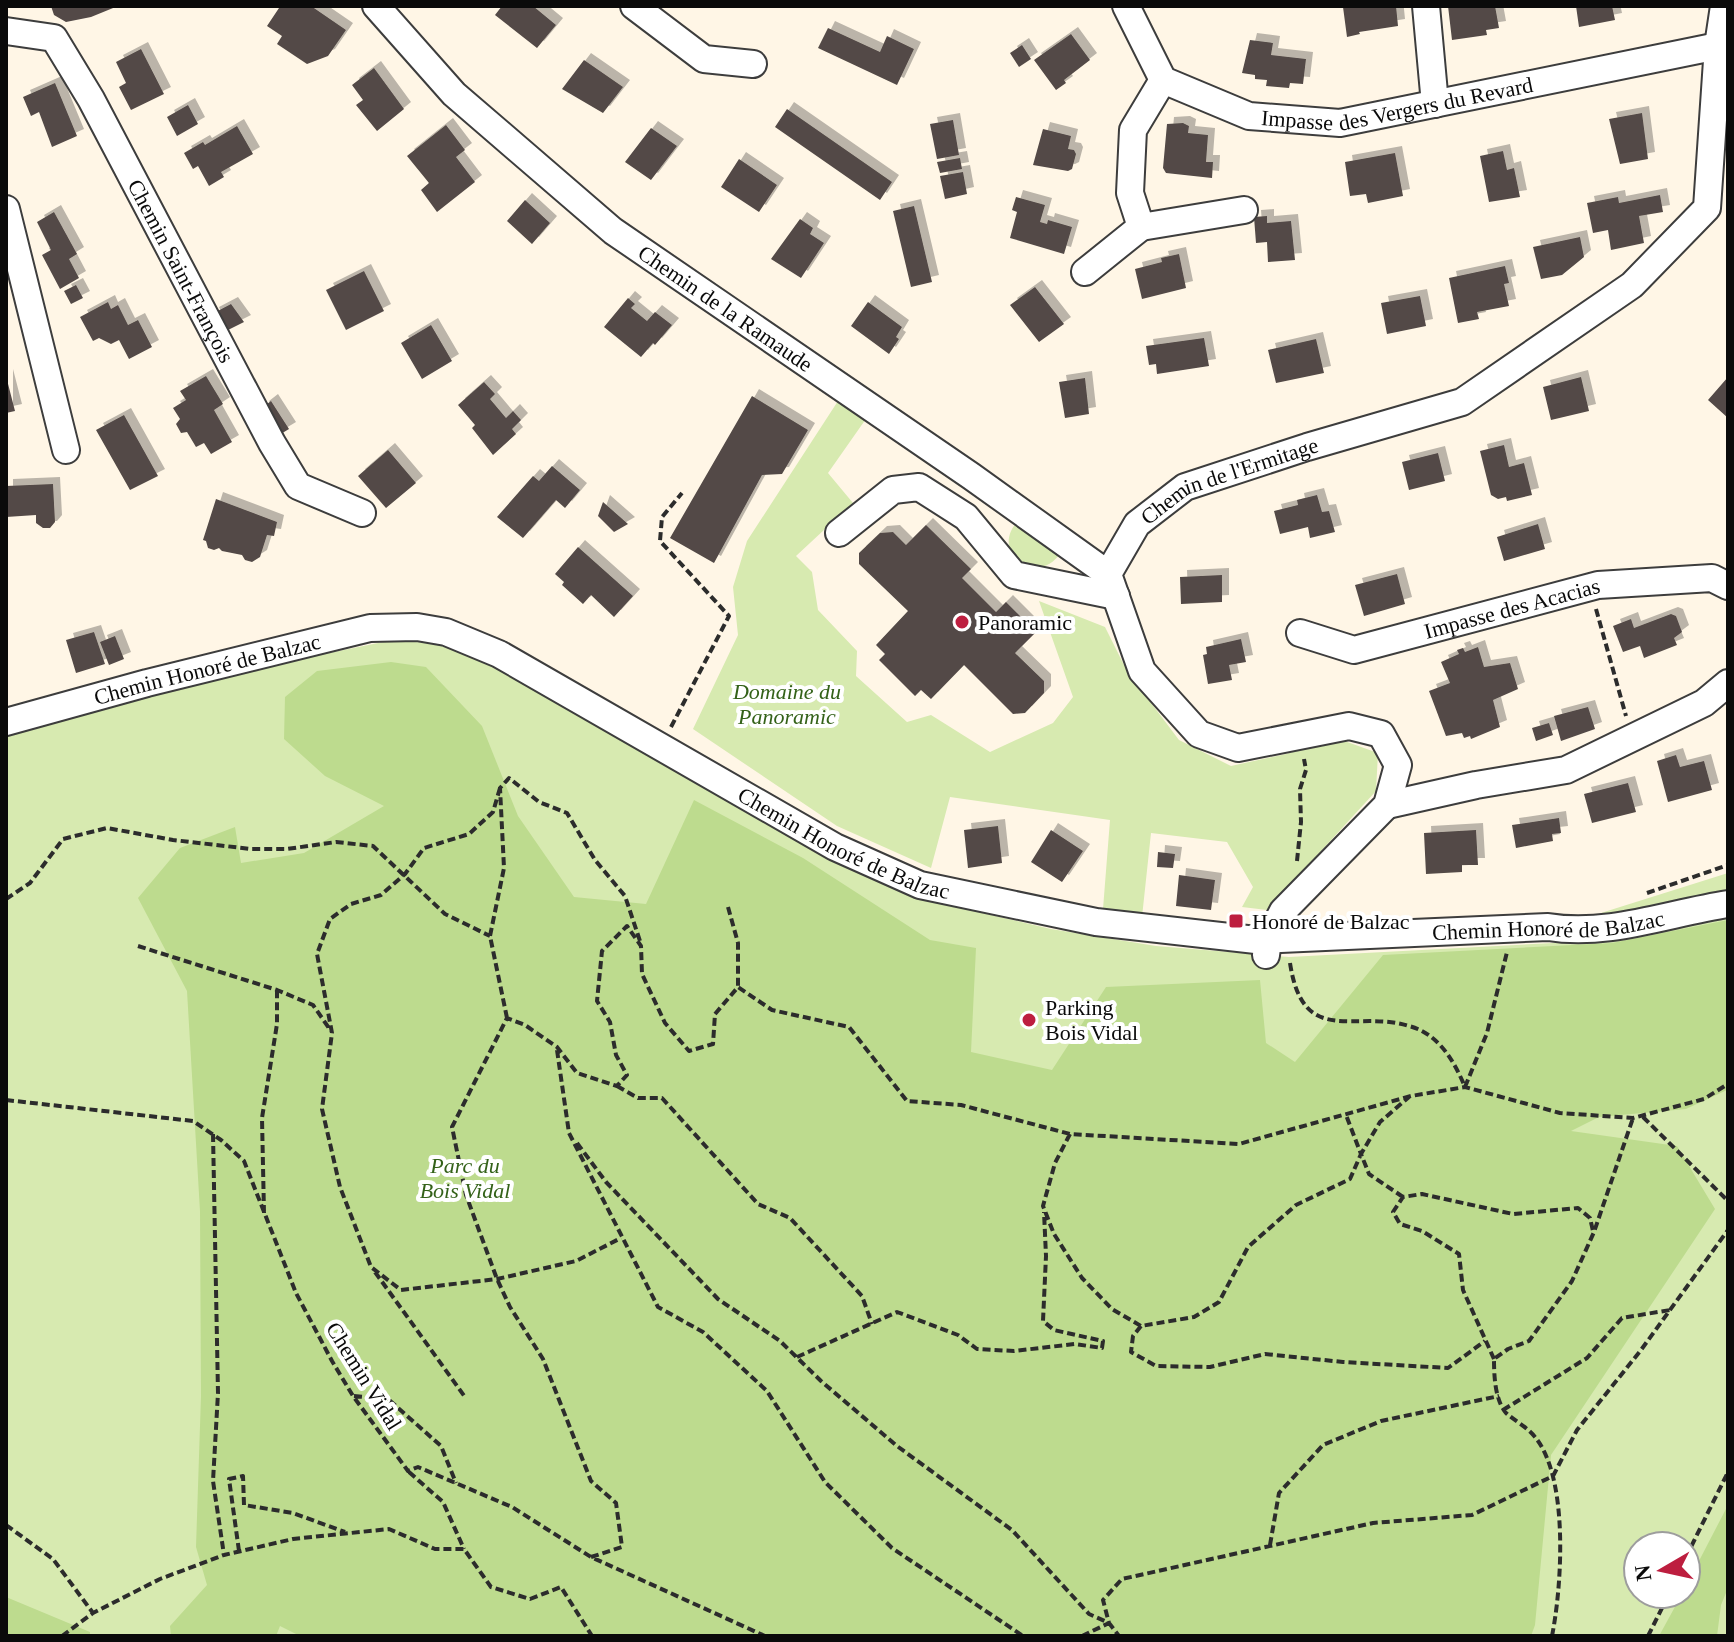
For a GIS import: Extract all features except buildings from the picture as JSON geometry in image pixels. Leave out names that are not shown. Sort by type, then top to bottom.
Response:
[{"type":"street","name":"Chemin de la Ramaude","points":[[376,6],[454,94],[613,231],[984,485],[1112,585]]},
{"type":"street","points":[[634,6],[704,59],[753,64]]},
{"type":"street","points":[[1126,6],[1163,80],[1133,130],[1130,193],[1141,227]]},
{"type":"street","points":[[1426,6],[1435,104]]},
{"type":"street","name":"Chemin de l'Ermitage","points":[[1112,585],[1137,524],[1185,487],[1307,447],[1462,402],[1632,285],[1707,208],[1718,46],[1724,6]]},
{"type":"street","name":"Chemin Saint-François","points":[[6,31],[54,38],[91,99],[258,417],[298,486],[362,513]]},
{"type":"street","name":"Impasse des Vergers du Revard","points":[[1163,80],[1249,116],[1340,123],[1718,46]]},
{"type":"street","points":[[6,209],[66,450]]},
{"type":"street","points":[[1085,272],[1141,227],[1244,210]]},
{"type":"street","points":[[966,517],[984,485]]},
{"type":"street","points":[[839,533],[893,490],[919,487],[966,517],[1014,575],[1112,585],[1142,671],[1199,734],[1238,748],[1349,726],[1381,734],[1398,765],[1387,805],[1283,911],[1276,948]]},
{"type":"street","name":"Impasse des Acacias","points":[[1300,633],[1354,650],[1589,587],[1712,578],[1728,586]]},
{"type":"street","name":"Chemin Honoré de Balzac","points":[[6,722],[147,683],[370,628],[417,627],[446,632],[499,654],[835,847],[920,885],[1096,922],[1276,948],[1548,927],[1564,930],[1606,928],[1728,904]]},
{"type":"street","points":[[1387,805],[1476,785],[1566,770],[1704,703],[1728,683]]},
{"type":"path","points":[[660,746],[729,616],[660,541],[662,517],[682,493]]},
{"type":"path","points":[[1589,587],[1632,738]]},
{"type":"path","points":[[1295,736],[1304,753],[1306,770],[1300,789],[1301,822],[1296,847],[1297,873],[1303,890]]},
{"type":"path","points":[[465,1397],[371,1267],[340,1187],[322,1109],[332,1033],[317,954],[330,919],[351,904],[381,895],[405,874],[424,848],[469,834],[493,812],[500,788],[509,778],[539,802],[567,813],[595,860],[625,896],[641,946],[642,974],[665,1023],[689,1051],[713,1044],[715,1014],[738,987],[738,943],[728,907]]},
{"type":"path","points":[[500,788],[504,868],[490,936],[507,1018],[452,1127],[466,1195],[497,1279],[510,1307],[543,1359],[591,1481],[616,1503],[622,1547],[591,1557]]},
{"type":"path","points":[[6,899],[30,883],[63,839],[107,828],[251,849],[287,849],[336,842],[373,846],[445,914],[490,936]]},
{"type":"path","points":[[1644,894],[1728,865]]},
{"type":"path","points":[[617,1086],[627,1075],[616,1055],[610,1022],[597,1001],[602,951],[627,926],[641,946]]},
{"type":"path","points":[[1465,1087],[1487,1033],[1510,943]]},
{"type":"path","points":[[138,946],[277,990],[313,1005],[332,1033]]},
{"type":"path","points":[[1276,948],[1294,989],[1307,1006],[1320,1016],[1349,1023],[1410,1026],[1437,1041],[1454,1060],[1465,1087]]},
{"type":"path","points":[[738,987],[772,1010],[849,1027],[907,1101],[961,1105],[1070,1134],[1239,1144],[1411,1096],[1465,1087],[1560,1113],[1633,1118],[1704,1099],[1728,1084]]},
{"type":"path","points":[[265,1219],[262,1118],[277,1024],[277,990]]},
{"type":"path","points":[[507,1018],[525,1025],[557,1047],[577,1073],[617,1086],[638,1098],[662,1098],[758,1204],[790,1218],[862,1296],[872,1324]]},
{"type":"path","points":[[557,1047],[569,1133],[658,1307],[703,1332],[767,1391],[825,1482],[892,1548],[1023,1636]]},
{"type":"path","points":[[1043,1206],[1054,1234],[1082,1278],[1112,1309],[1141,1326],[1194,1317],[1219,1302],[1248,1247],[1296,1205],[1350,1179],[1380,1122],[1411,1096]]},
{"type":"path","name":"Chemin Vidal","points":[[6,1100],[193,1121],[244,1161],[296,1293],[353,1396],[408,1471],[443,1502],[464,1549],[491,1587],[530,1599],[561,1587],[592,1636]]},
{"type":"path","points":[[1346,1115],[1369,1174],[1403,1197],[1422,1194],[1513,1214],[1578,1208],[1590,1218],[1594,1232]]},
{"type":"path","points":[[1643,1117],[1728,1201]]},
{"type":"path","points":[[1494,1359],[1508,1349],[1529,1341],[1572,1281],[1594,1232],[1633,1118]]},
{"type":"path","points":[[569,1133],[606,1182],[709,1289],[780,1341],[897,1446],[1012,1530],[1089,1614],[1109,1623]]},
{"type":"path","points":[[213,1134],[218,1393],[213,1481],[224,1555]]},
{"type":"path","points":[[796,1357],[897,1312],[958,1335],[977,1349],[1014,1351],[1075,1344],[1102,1348],[1103,1341],[1054,1330],[1043,1321],[1046,1256],[1043,1206],[1055,1163],[1070,1134]]},
{"type":"path","points":[[1403,1197],[1393,1212],[1400,1224],[1422,1231],[1459,1254],[1463,1290],[1494,1359],[1494,1381],[1503,1410],[1535,1437],[1553,1476],[1561,1542],[1552,1636]]},
{"type":"path","points":[[1119,1636],[1109,1623],[1103,1600],[1122,1579],[1373,1523],[1472,1515],[1553,1476],[1577,1430],[1728,1230]]},
{"type":"path","points":[[371,1267],[401,1290],[497,1279],[576,1261],[621,1238]]},
{"type":"path","points":[[1503,1410],[1587,1358],[1622,1318],[1670,1310]]},
{"type":"path","points":[[1141,1326],[1133,1336],[1131,1352],[1156,1366],[1210,1367],[1265,1354],[1448,1368],[1486,1341]]},
{"type":"path","points":[[353,1396],[388,1399],[441,1446],[456,1483]]},
{"type":"path","points":[[1270,1545],[1279,1493],[1323,1445],[1381,1421],[1499,1396]]},
{"type":"path","points":[[408,1471],[418,1467],[512,1507],[591,1557],[765,1636]]},
{"type":"path","points":[[1699,1530],[1728,1472]]},
{"type":"path","points":[[239,1551],[229,1479],[243,1476],[244,1505],[293,1513],[349,1533]]},
{"type":"path","points":[[6,1525],[53,1559],[93,1613]]},
{"type":"path","points":[[62,1636],[93,1613],[160,1579],[224,1555],[293,1539],[389,1529],[435,1549],[464,1549]]},
{"type":"path","points":[[1648,1636],[1661,1610]]},
{"type":"path","points":[[1082,1636],[1109,1623]]},
{"type":"green space","name":"Domaine du Panoramic","points":[[838,401],[868,416],[828,473],[853,503],[796,556],[812,572],[818,610],[857,651],[856,676],[907,722],[931,715],[990,752],[1053,723],[1073,697],[1039,601],[1105,627],[1127,671],[1179,740],[1231,766],[1286,754],[1336,738],[1378,753],[1376,791],[1267,910],[1242,907],[1253,887],[1227,842],[1151,833],[1142,917],[1103,909],[1110,820],[950,797],[931,868],[837,826],[693,729],[738,635],[733,587],[747,541]]},
{"type":"green space","points":[[1021,518],[1062,551],[1052,562],[1029,567],[1019,562],[1012,553],[1009,542],[1011,530]]},
{"type":"green space","name":"Parc du Bois Vidal","points":[[388,641],[440,643],[503,671],[713,790],[914,897],[1051,929],[1156,946],[1289,957],[1611,940],[1728,916],[1727,1636],[6,1636],[6,732],[260,667]]},
{"type":"green space","name":"Parc du Bois Vidal","points":[[391,662],[426,667],[482,726],[518,816],[574,897],[646,904],[694,800],[803,858],[930,940],[976,948],[971,1052],[1052,1070],[1106,987],[1260,980],[1266,1043],[1295,1062],[1383,955],[1612,943],[1728,920],[1727,1090],[1686,1109],[1599,1117],[1571,1131],[1677,1146],[1715,1209],[1551,1455],[1535,1625],[1531,1636],[300,1636],[280,1626],[276,1636],[171,1636],[170,1626],[207,1585],[196,1547],[201,1396],[200,1211],[187,991],[138,898],[180,848],[235,827],[241,863],[304,853],[384,806],[325,776],[284,739],[285,697],[317,671]]},
{"type":"green space","points":[[1728,873],[1728,894],[1599,918],[1601,913]]},
{"type":"green space","points":[[1728,1505],[1728,1588],[1721,1605],[1717,1636],[1659,1636],[1673,1610],[1702,1610],[1702,1555]]},
{"type":"green space","points":[[6,1597],[90,1632],[90,1636],[6,1636]]},
{"type":"place","name":"Panoramic","points":[[962,622]]},
{"type":"place","name":"Honoré de Balzac","points":[[1236,921]]},
{"type":"place","name":"Parking Bois Vidal","points":[[1029,1020]]}]
